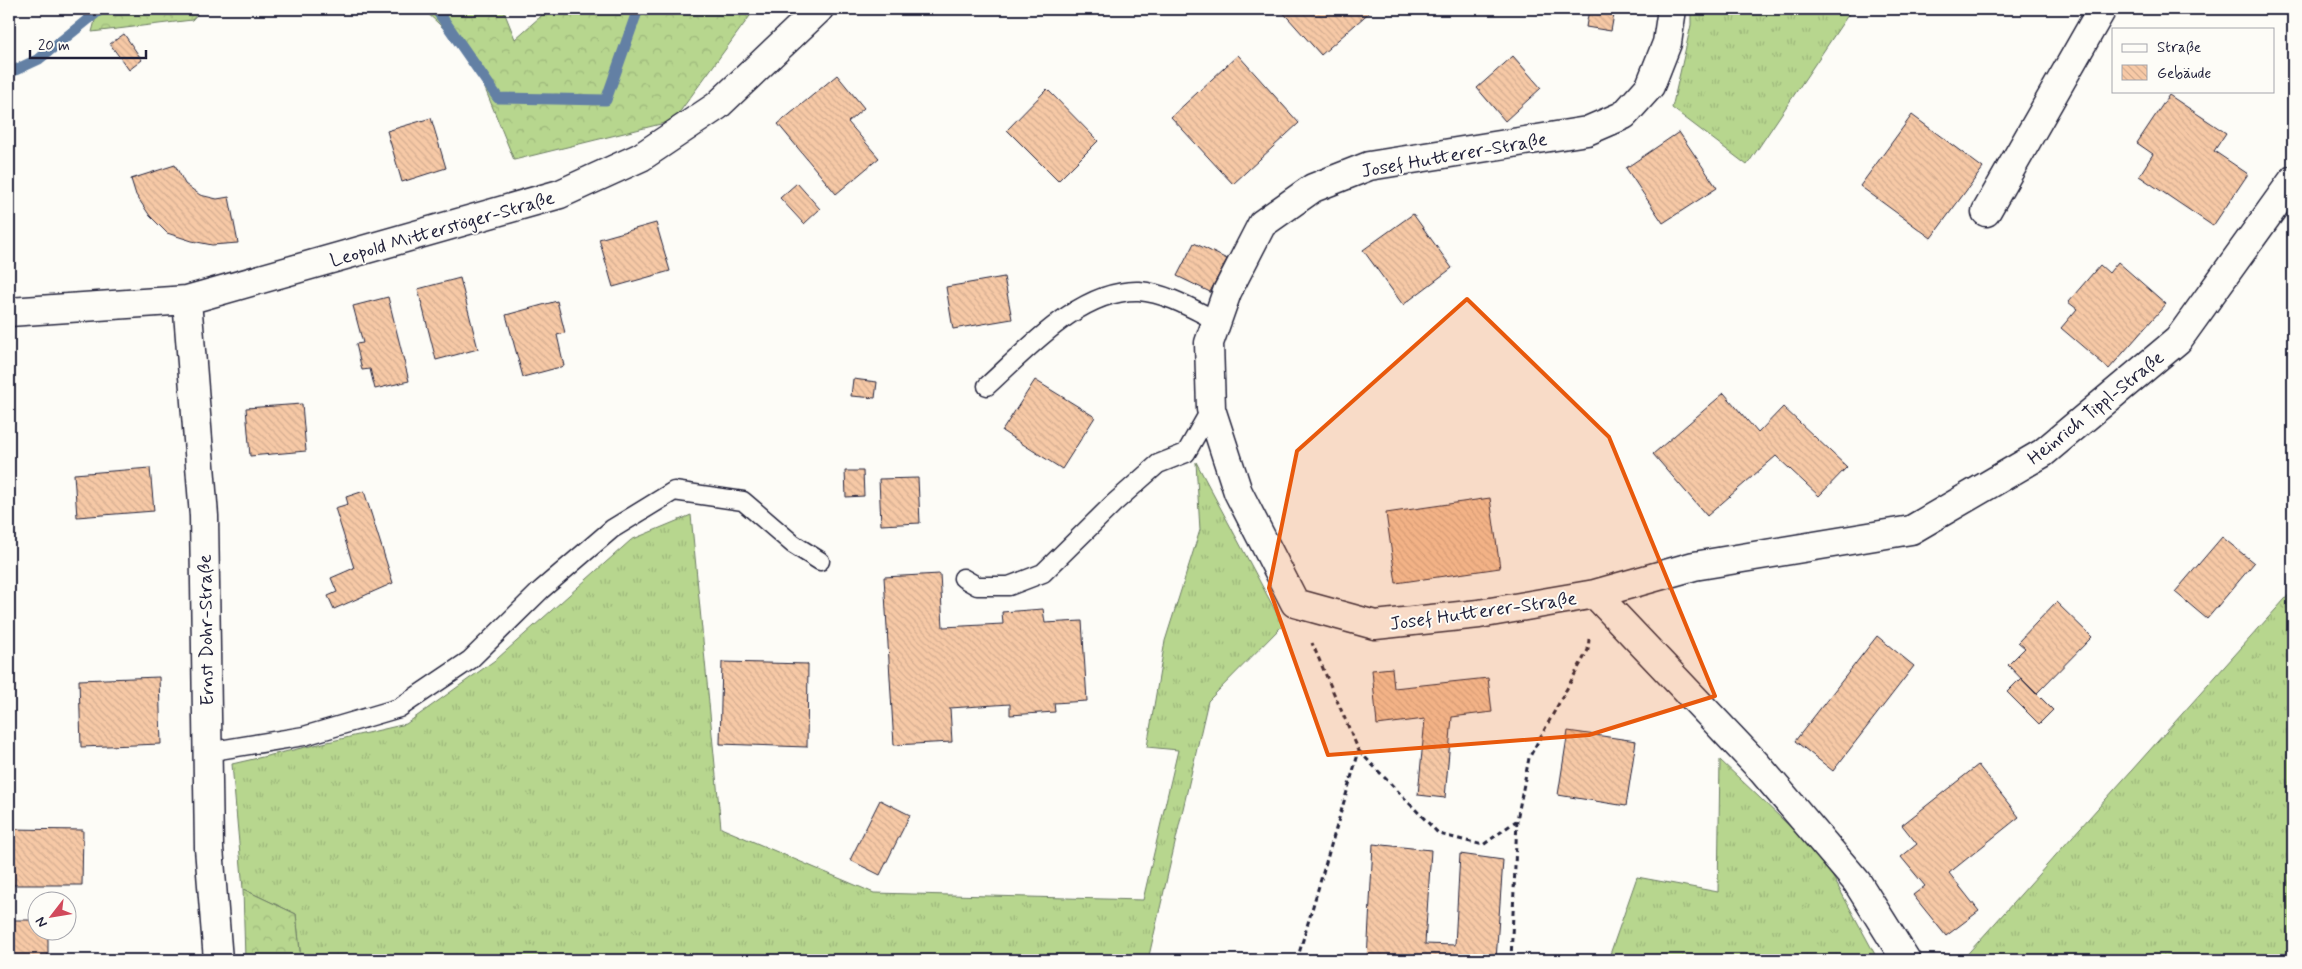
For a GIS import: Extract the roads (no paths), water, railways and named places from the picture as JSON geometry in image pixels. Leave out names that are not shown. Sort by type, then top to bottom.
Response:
[{"type":"street","name":"Leopold Mitterstöger-Straße","points":[[9,312],[187,300],[570,190],[641,157],[717,106],[819,9]]},
{"type":"street","name":"Josef Hutterer-Straße","points":[[1672,9],[1667,42],[1650,86],[1624,114],[1587,131],[1368,166],[1313,188],[1262,224],[1227,292],[1209,343],[1211,409],[1238,492],[1295,603],[1375,625],[1479,614],[1595,594],[1758,766],[1857,882],[1906,960]]},
{"type":"street","points":[[1986,212],[2102,9]]},
{"type":"street","name":"Heinrich Tippl-Straße","points":[[1595,594],[1694,566],[1911,530],[2043,453],[2178,340],[2293,180]]},
{"type":"street","name":"Ernst Dohr-Straße","points":[[187,300],[204,516],[209,848],[218,960]]},
{"type":"lane","points":[[987,386],[1064,318],[1103,296],[1139,292],[1171,299],[1217,321]]},
{"type":"lane","points":[[963,578],[976,586],[1009,586],[1043,573],[1113,504],[1158,464],[1186,453],[1211,409]]},
{"type":"lane","points":[[207,752],[304,736],[399,708],[470,660],[541,590],[612,529],[674,491],[743,501],[792,544],[820,561]]},
{"type":"waterway","points":[[9,73],[39,59],[101,9]]},
{"type":"waterway","points":[[436,9],[498,98],[606,100],[638,9]]}]
